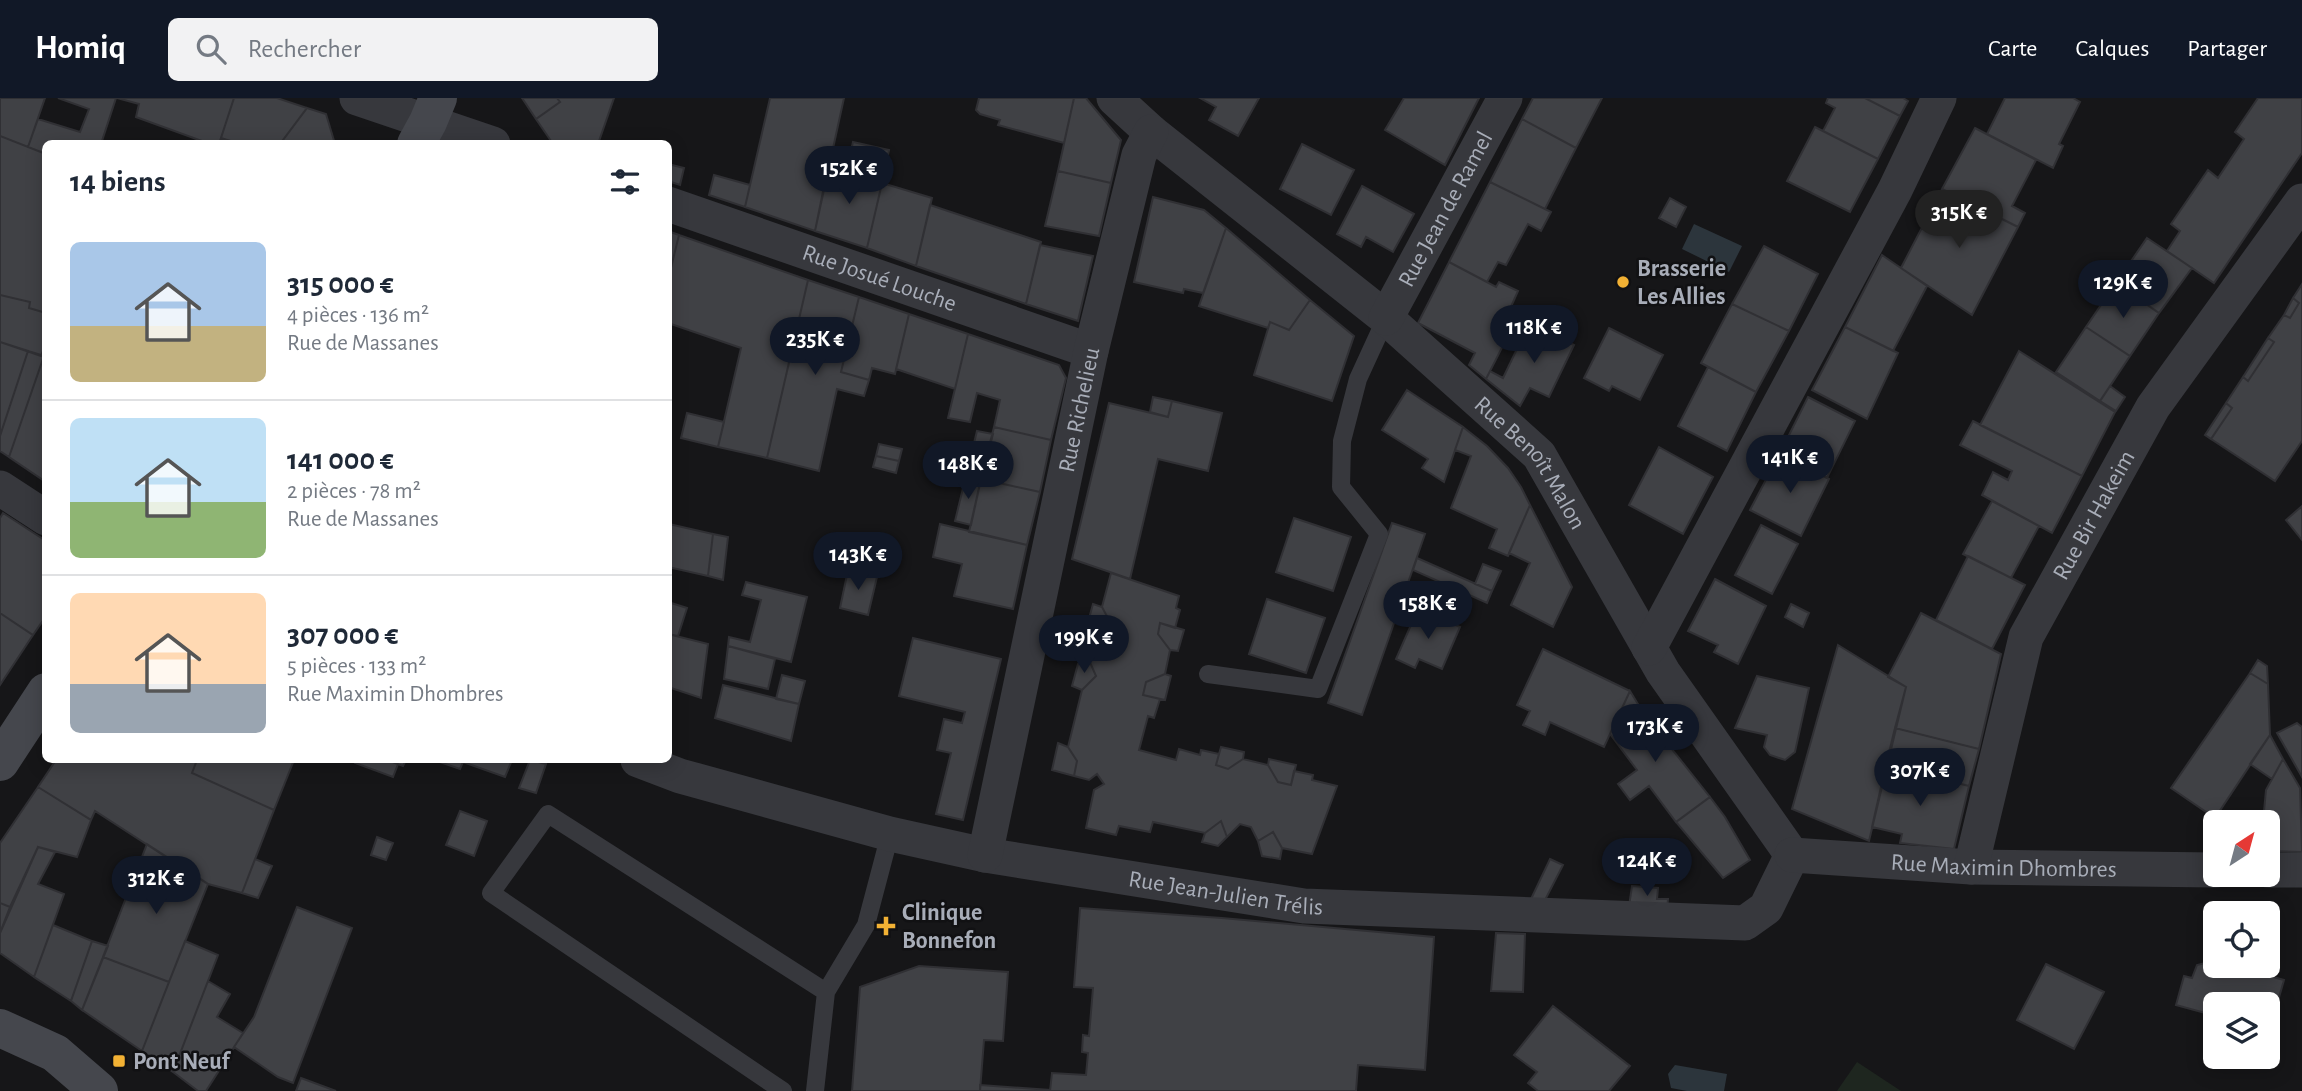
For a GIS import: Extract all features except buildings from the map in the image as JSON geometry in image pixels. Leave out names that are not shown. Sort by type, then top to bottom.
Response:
[{"type":"main road","points":[[0,762],[42,698]]},
{"type":"main road","points":[[0,1028],[55,1054],[99,1091]]},
{"type":"street","points":[[357,98],[482,140]]},
{"type":"street","name":"Rue Jean de Ramel","points":[[1386,318],[1504,98]]},
{"type":"street","points":[[1649,648],[1895,190],[1939,98]]},
{"type":"street","name":"Rue Benoît Malon","points":[[1121,101],[1152,132],[1386,318],[1539,455],[1663,672],[1792,855]]},
{"type":"street","name":"Rue Richelieu","points":[[985,855],[1091,351],[1139,155],[1152,132]]},
{"type":"street","name":"Rue Bir Hakeim","points":[[1971,867],[2026,637],[2153,407],[2302,201]]},
{"type":"street","name":"Rue Josué Louche","points":[[672,205],[1091,351]]},
{"type":"street","points":[[0,488],[42,515]]},
{"type":"street","name":"Rue Jean-Julien Trélis","points":[[646,763],[680,776],[890,834],[985,855],[1304,906],[1745,923],[1766,908],[1792,855]]},
{"type":"street","name":"Rue Maximin Dhombres","points":[[1792,855],[1971,867],[2203,870]]},
{"type":"street","points":[[2280,870],[2302,870]]},
{"type":"lane","points":[[1208,674],[1318,690],[1378,534],[1341,487],[1342,441],[1358,379],[1386,318]]},
{"type":"lane","points":[[783,1091],[491,893],[548,814],[826,992]]},
{"type":"lane","points":[[816,1091],[826,992],[866,925],[890,834]]},
{"type":"shaded area","points":[[1694,224],[1742,246],[1729,272],[1682,249]]},
{"type":"shaded area","points":[[1857,1062],[1901,1091],[1837,1091]]},
{"type":"shaded area","points":[[1675,1065],[1727,1074],[1724,1091],[1671,1088],[1668,1074]]},
{"type":"place","name":"Brasserie Les Allies","points":[[1623,282]]},
{"type":"place","name":"Clinique Bonnefon","points":[[886,926]]},
{"type":"place","name":"Pont Neuf","points":[[119,1061]]}]
